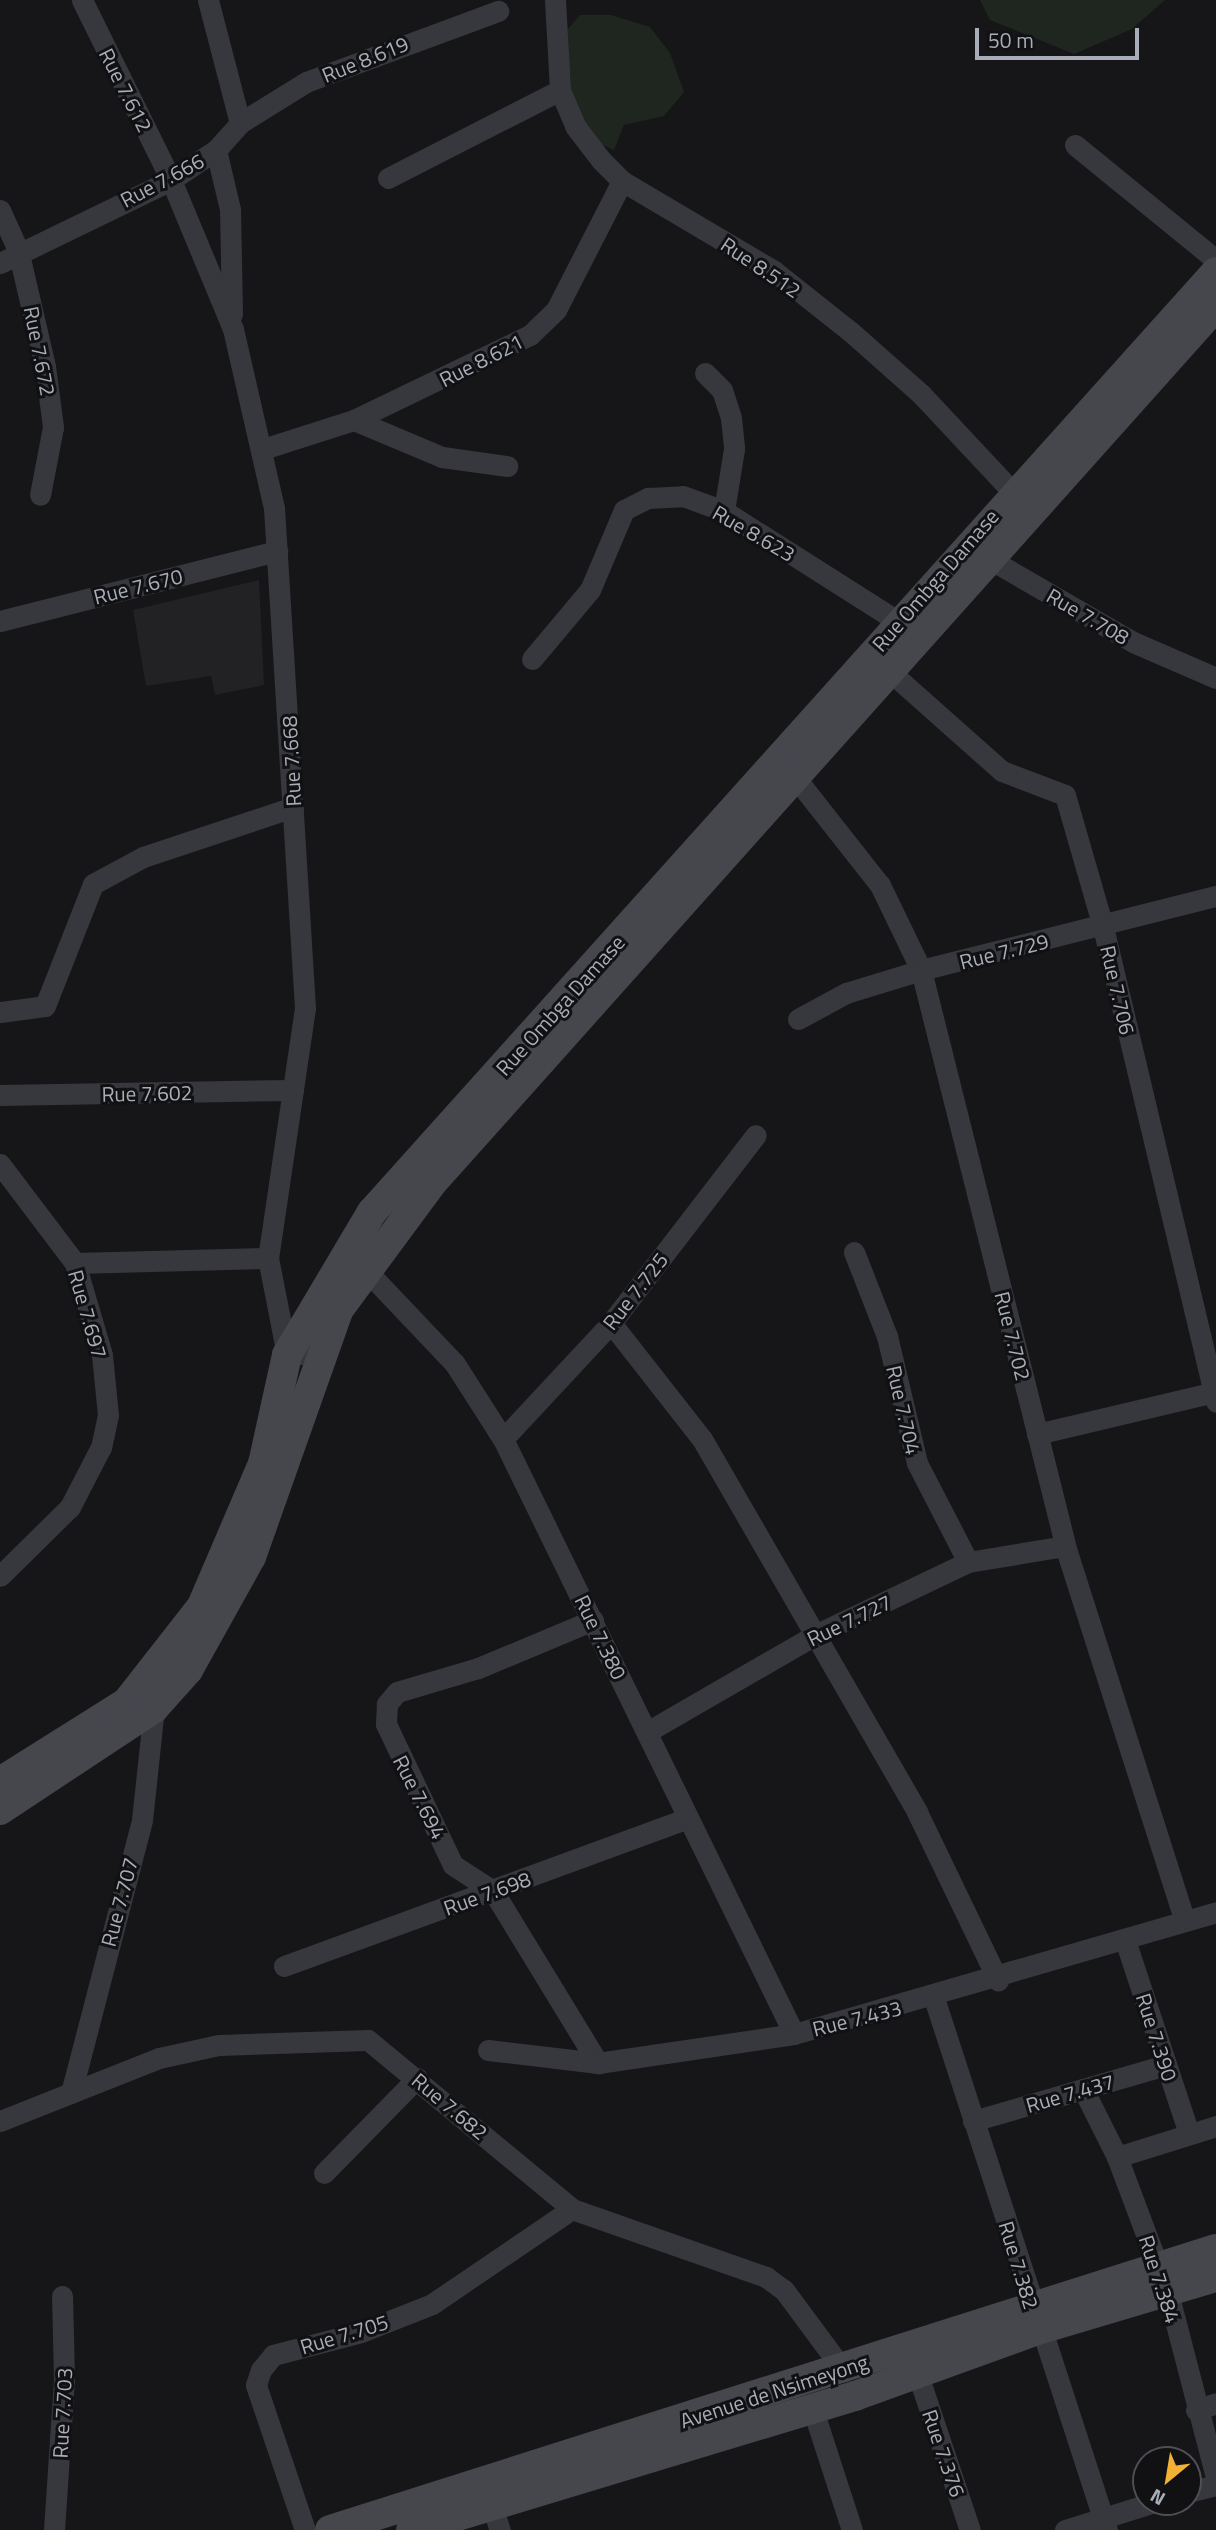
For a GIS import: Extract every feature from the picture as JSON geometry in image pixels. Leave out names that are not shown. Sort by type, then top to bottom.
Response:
[{"type":"main road","name":"Rue Ombga Damase","points":[[0,1810],[154,1708],[188,1670],[235,1594],[283,1479],[319,1353],[364,1268],[903,632],[1021,501],[1206,316],[1216,272]]},
{"type":"main road","name":"Rue Ombga Damase","points":[[0,1782],[127,1702],[202,1606],[262,1464],[287,1355],[372,1212],[787,767],[887,669],[903,632]]},
{"type":"main road","name":"Avenue de Nsimeyong","points":[[1163,2280],[1216,2249]]},
{"type":"main road","name":"Avenue de Nsimeyong","points":[[330,2530],[844,2371],[1163,2280],[1216,2277]]},
{"type":"main road","name":"Avenue de Nsimeyong","points":[[411,2530],[496,2518],[812,2407],[918,2375],[1035,2318]]},
{"type":"street","name":"Rue 7.612","points":[[82,0],[172,180]]},
{"type":"street","points":[[208,0],[240,123]]},
{"type":"street","name":"Rue 8.512","points":[[555,0],[560,90],[575,127],[622,181],[774,271],[851,332],[921,394],[1021,501]]},
{"type":"street","name":"Rue 8.619","points":[[240,123],[306,82],[498,11]]},
{"type":"street","points":[[388,178],[560,90]]},
{"type":"street","name":"Rue 7.666","points":[[0,263],[18,250],[172,180],[216,150],[240,123]]},
{"type":"street","points":[[1075,145],[1216,260]]},
{"type":"street","points":[[216,150],[230,209],[233,329]]},
{"type":"street","name":"Rue 7.668","points":[[172,180],[233,329],[263,449],[277,551],[305,1008],[268,1258],[287,1355]]},
{"type":"street","name":"Rue 8.621","points":[[263,449],[354,420],[530,335],[556,310],[622,181]]},
{"type":"street","name":"Rue 7.672","points":[[0,210],[18,250],[53,427],[40,495]]},
{"type":"street","points":[[705,373],[722,390],[731,418],[734,449],[724,511]]},
{"type":"street","points":[[354,420],[442,457],[507,466]]},
{"type":"street","name":"Rue 8.623","points":[[532,659],[590,590],[624,510],[648,498],[683,496],[724,511],[903,632]]},
{"type":"street","name":"Rue 7.670","points":[[0,621],[277,551]]},
{"type":"street","name":"Rue 7.708","points":[[976,551],[1133,642],[1216,678]]},
{"type":"street","name":"Rue 7.706","points":[[887,669],[1002,771],[1065,795],[1103,927],[1215,1397]]},
{"type":"street","name":"Rue 7.702","points":[[787,767],[880,885],[921,970],[1065,1546],[1185,1921]]},
{"type":"street","points":[[0,1012],[45,1006],[93,884],[143,857],[293,807]]},
{"type":"street","name":"Rue 7.729","points":[[798,1019],[846,993],[921,970],[1216,897]]},
{"type":"street","name":"Rue 7.602","points":[[0,1096],[293,1090]]},
{"type":"street","name":"Rue 7.725","points":[[503,1439],[611,1323],[756,1135]]},
{"type":"street","name":"Rue 7.697","points":[[0,1164],[75,1263],[102,1355],[108,1415],[101,1447],[70,1507],[0,1576]]},
{"type":"street","name":"Rue 7.704","points":[[854,1252],[887,1336],[917,1463],[968,1562]]},
{"type":"street","points":[[75,1263],[268,1258]]},
{"type":"street","name":"Rue 7.380","points":[[364,1268],[455,1364],[503,1439],[794,2034]]},
{"type":"street","points":[[611,1323],[702,1439],[916,1812],[998,1980]]},
{"type":"street","points":[[287,1355],[319,1353]]},
{"type":"street","points":[[1037,1434],[1215,1397]]},
{"type":"street","name":"Rue 7.727","points":[[647,1732],[815,1635],[968,1562],[1065,1546]]},
{"type":"street","name":"Rue 7.694","points":[[593,1620],[478,1668],[397,1692],[387,1704],[388,1736],[453,1865],[493,1891],[598,2063]]},
{"type":"street","name":"Rue 7.707","points":[[71,2093],[142,1820],[154,1708]]},
{"type":"street","name":"Rue 7.698","points":[[284,1966],[688,1818]]},
{"type":"street","name":"Rue 7.433","points":[[488,2050],[598,2063],[794,2034],[998,1980],[1216,1912]]},
{"type":"street","name":"Rue 7.390","points":[[1125,1940],[1189,2134]]},
{"type":"street","name":"Rue 7.382","points":[[934,1998],[1035,2318],[1104,2523]]},
{"type":"street","name":"Rue 7.682","points":[[0,2121],[159,2058],[257,2039],[364,2039],[417,2078],[572,2209],[766,2277],[784,2290],[844,2371]]},
{"type":"street","name":"Rue 7.437","points":[[973,2121],[1166,2065]]},
{"type":"street","points":[[324,2173],[417,2078]]},
{"type":"street","name":"Rue 7.384","points":[[1083,2090],[1117,2157],[1163,2280],[1206,2407],[1216,2477]]},
{"type":"street","points":[[1117,2157],[1216,2126]]},
{"type":"street","name":"Rue 7.705","points":[[305,2530],[256,2385],[261,2370],[273,2356],[361,2332],[432,2304],[572,2209]]},
{"type":"street","name":"Rue 7.703","points":[[54,2530],[64,2381],[62,2296]]},
{"type":"street","name":"Rue 7.376","points":[[918,2375],[970,2530]]},
{"type":"street","points":[[812,2407],[852,2530]]},
{"type":"street","points":[[1065,2530],[1104,2523],[1132,2511]]},
{"type":"shaded area","points":[[980,0],[1165,0],[1132,29],[1074,54],[990,20]]},
{"type":"shaded area","points":[[580,15],[611,15],[650,27],[670,53],[684,92],[664,116],[624,125],[614,150],[596,142],[569,100],[568,29]]},
{"type":"shaded area","points":[[259,580],[264,685],[215,695],[211,676],[146,686],[133,610]]}]
